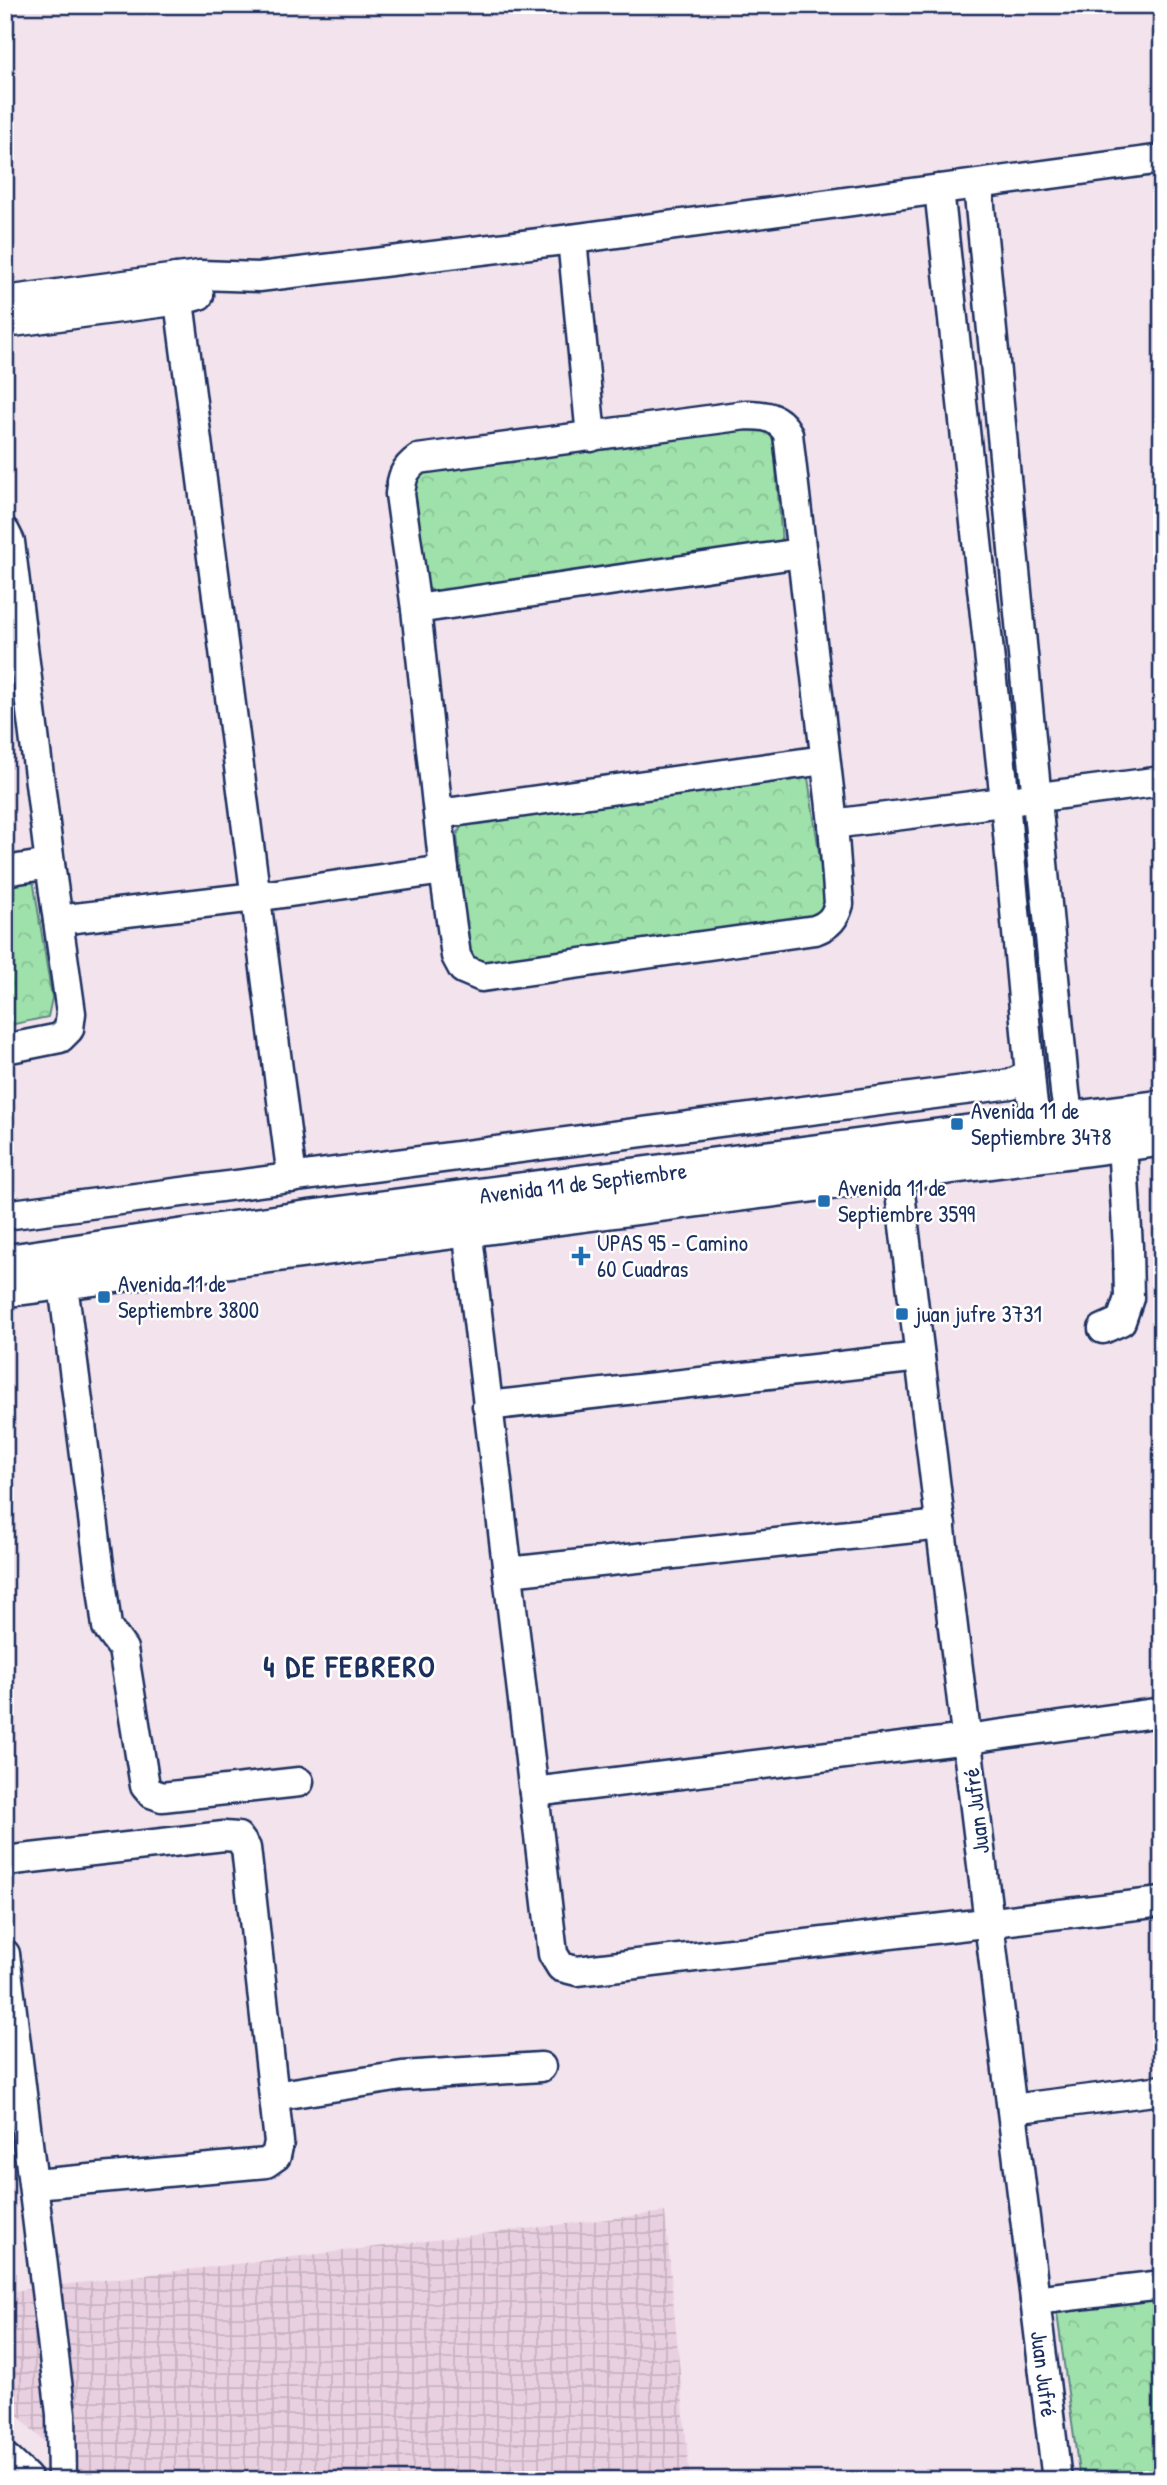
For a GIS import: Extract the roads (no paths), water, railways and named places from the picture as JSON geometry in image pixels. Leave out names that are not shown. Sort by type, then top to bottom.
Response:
[{"type":"main road","name":"Avenida 11 de Septiembre","points":[[5,1263],[60,1268],[1055,1137],[1162,1108]]},
{"type":"main road","name":"Avenida 11 de Septiembre","points":[[1055,1137],[1122,1143],[1162,1138]]},
{"type":"main road","name":"Avenida 11 de Septiembre","points":[[5,1289],[60,1268]]},
{"type":"main road","points":[[5,2462],[24,2480]]},
{"type":"street","points":[[5,323],[179,289],[200,275],[259,277],[572,239],[1162,159]]},
{"type":"street","points":[[978,185],[1036,797],[1055,1137]]},
{"type":"street","points":[[939,190],[1004,801],[1030,1075],[1055,1137]]},
{"type":"street","points":[[572,239],[591,437]]},
{"type":"street","points":[[5,301],[179,289]]},
{"type":"street","points":[[179,289],[292,1178]]},
{"type":"street","points":[[746,415],[763,415],[783,424],[788,434],[801,552],[832,824],[839,904],[836,915],[827,926],[815,930],[482,977],[463,969],[456,956],[444,870],[416,609],[400,494],[401,477],[408,466],[418,459],[746,415]]},
{"type":"street","points":[[5,532],[10,542],[14,652],[50,864],[71,1013],[69,1029],[60,1038],[5,1049]]},
{"type":"street","points":[[416,609],[801,552]]},
{"type":"street","points":[[439,814],[824,760]]},
{"type":"street","points":[[832,824],[1162,781]]},
{"type":"street","points":[[5,871],[50,864]]},
{"type":"street","points":[[58,920],[255,897],[444,870]]},
{"type":"street","points":[[5,1215],[1011,1083],[1030,1075]]},
{"type":"street","points":[[1103,1329],[1121,1321],[1129,1298],[1122,1143]]},
{"type":"street","name":"Juan Jufré","points":[[895,1158],[1057,2480]]},
{"type":"street","points":[[465,1213],[553,1954],[561,1967],[577,1971],[1162,1902]]},
{"type":"street","points":[[60,1268],[107,1627],[123,1648],[145,1786],[151,1793],[162,1797],[299,1783]]},
{"type":"street","points":[[487,1405],[920,1357]]},
{"type":"street","points":[[508,1572],[941,1525]]},
{"type":"street","points":[[534,1792],[967,1739],[1162,1712]]},
{"type":"street","points":[[5,1861],[224,1836],[238,1837],[246,1848],[279,2142],[276,2156],[266,2162],[35,2184]]},
{"type":"street","points":[[5,1954],[61,2413],[62,2480]]},
{"type":"street","points":[[274,2096],[402,2076],[541,2067]]},
{"type":"street","points":[[1012,2109],[1162,2090]]},
{"type":"street","points":[[1035,2300],[1162,2285]]},
{"type":"place","name":"Avenida 11 de Septiembre 3478","points":[[957,1124]]},
{"type":"place","name":"Avenida 11 de Septiembre 3599","points":[[824,1201]]},
{"type":"place","name":"UPAS 95 - Camino 60 Cuadras","points":[[581,1256]]},
{"type":"place","name":"Avenida 11 de Septiembre 3800","points":[[104,1297]]},
{"type":"place","name":"juan jufre 3731","points":[[902,1314]]},
{"type":"district","name":"4 DE FEBRERO","points":[[350,1667]]}]
